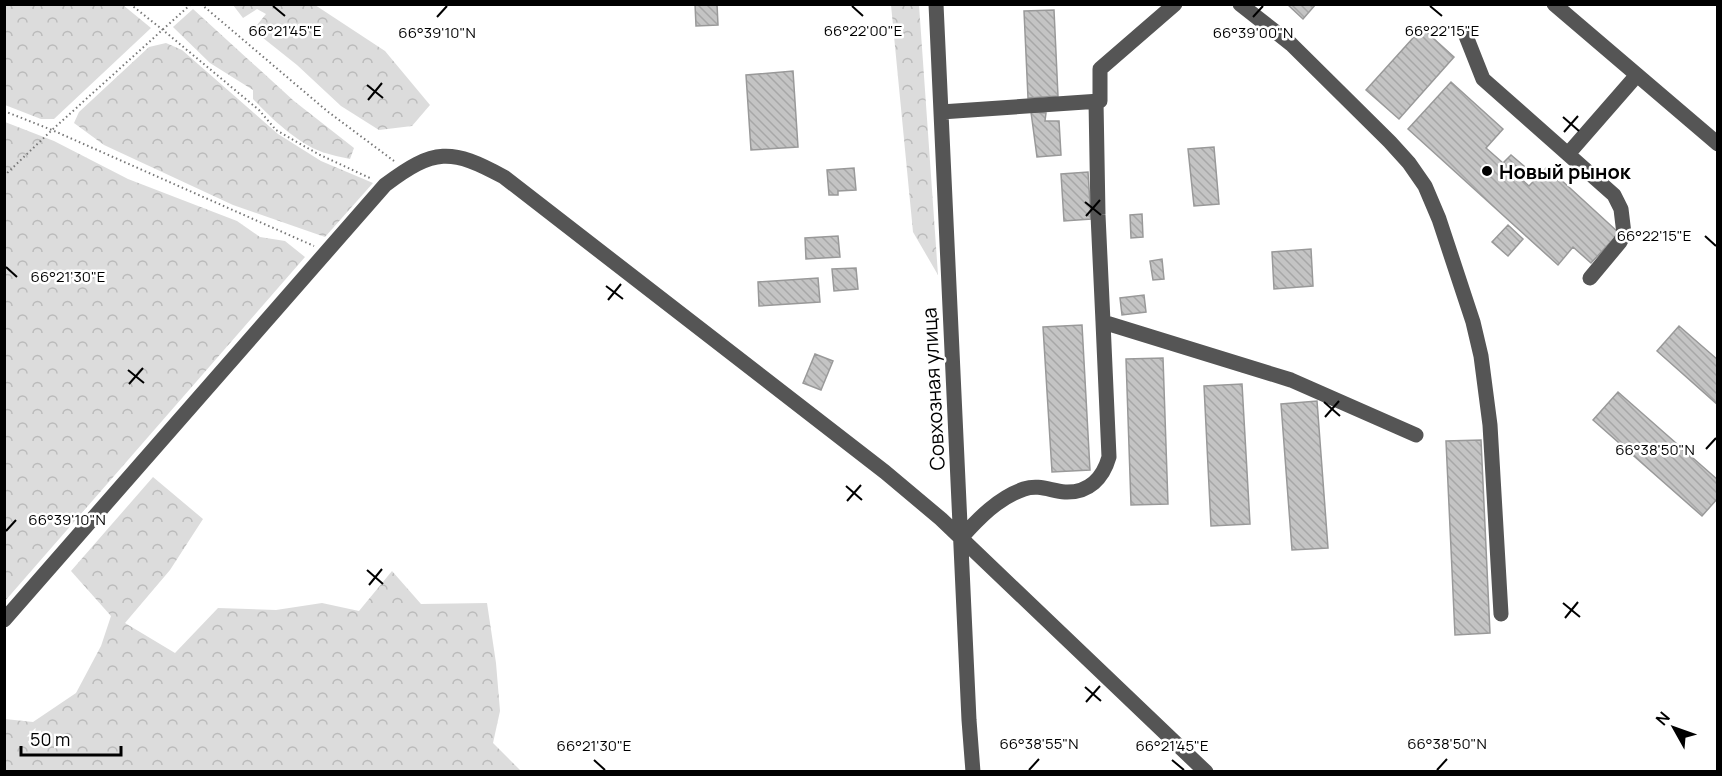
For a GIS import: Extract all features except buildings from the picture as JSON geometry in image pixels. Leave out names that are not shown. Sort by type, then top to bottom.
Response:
[{"type":"street","name":"Совхозная улица","points":[[936,4],[973,771]]},
{"type":"street","points":[[941,112],[1100,101],[1100,69],[1175,4]]},
{"type":"street","points":[[1240,4],[1291,44],[1390,142],[1425,186],[1439,219],[1473,322],[1481,356],[1490,425],[1501,614]]},
{"type":"street","points":[[1554,4],[1718,144]]},
{"type":"street","points":[[1466,36],[1483,79],[1614,195],[1621,209],[1624,234],[1590,278]]},
{"type":"street","points":[[1568,154],[1637,75]]},
{"type":"street","points":[[961,538],[977,520],[1020,490],[1040,487],[1065,492],[1092,485],[1102,476],[1108,457],[1096,101]]},
{"type":"street","points":[[4,620],[386,186],[406,170],[430,158],[455,156],[476,161],[504,177],[877,466],[941,519],[1206,771]]},
{"type":"street","points":[[1103,322],[1291,380],[1416,435]]},
{"type":"path","points":[[130,4],[259,110],[276,130],[318,154],[386,186]]},
{"type":"path","points":[[4,176],[191,4]]},
{"type":"path","points":[[201,4],[327,111],[406,170]]},
{"type":"path","points":[[4,111],[328,252]]},
{"type":"green space","points":[[4,5],[123,5],[151,28],[54,119],[41,119],[5,105]]},
{"type":"green space","points":[[233,5],[315,5],[385,51],[430,105],[412,126],[379,130],[341,106],[297,65],[253,30],[266,14],[257,9],[243,18]]},
{"type":"green space","points":[[891,5],[919,5],[938,275],[913,232]]},
{"type":"green space","points":[[193,9],[294,101],[354,148],[350,159],[322,152],[294,136],[253,99],[253,90],[210,63],[173,27]]},
{"type":"green space","points":[[166,43],[182,50],[278,134],[321,161],[373,183],[325,237],[233,205],[104,145],[74,123],[79,112],[149,47]]},
{"type":"green space","points":[[5,122],[54,141],[128,179],[237,221],[260,237],[285,241],[305,257],[5,601]]},
{"type":"green space","points":[[153,477],[203,519],[170,570],[125,623],[175,653],[218,608],[276,610],[322,603],[359,611],[392,571],[421,604],[487,603],[500,711],[493,743],[521,771],[5,771],[5,719],[33,722],[76,693],[101,646],[111,616],[71,571]]},
{"type":"place","name":"Новый рынок","points":[[1487,171]]}]
